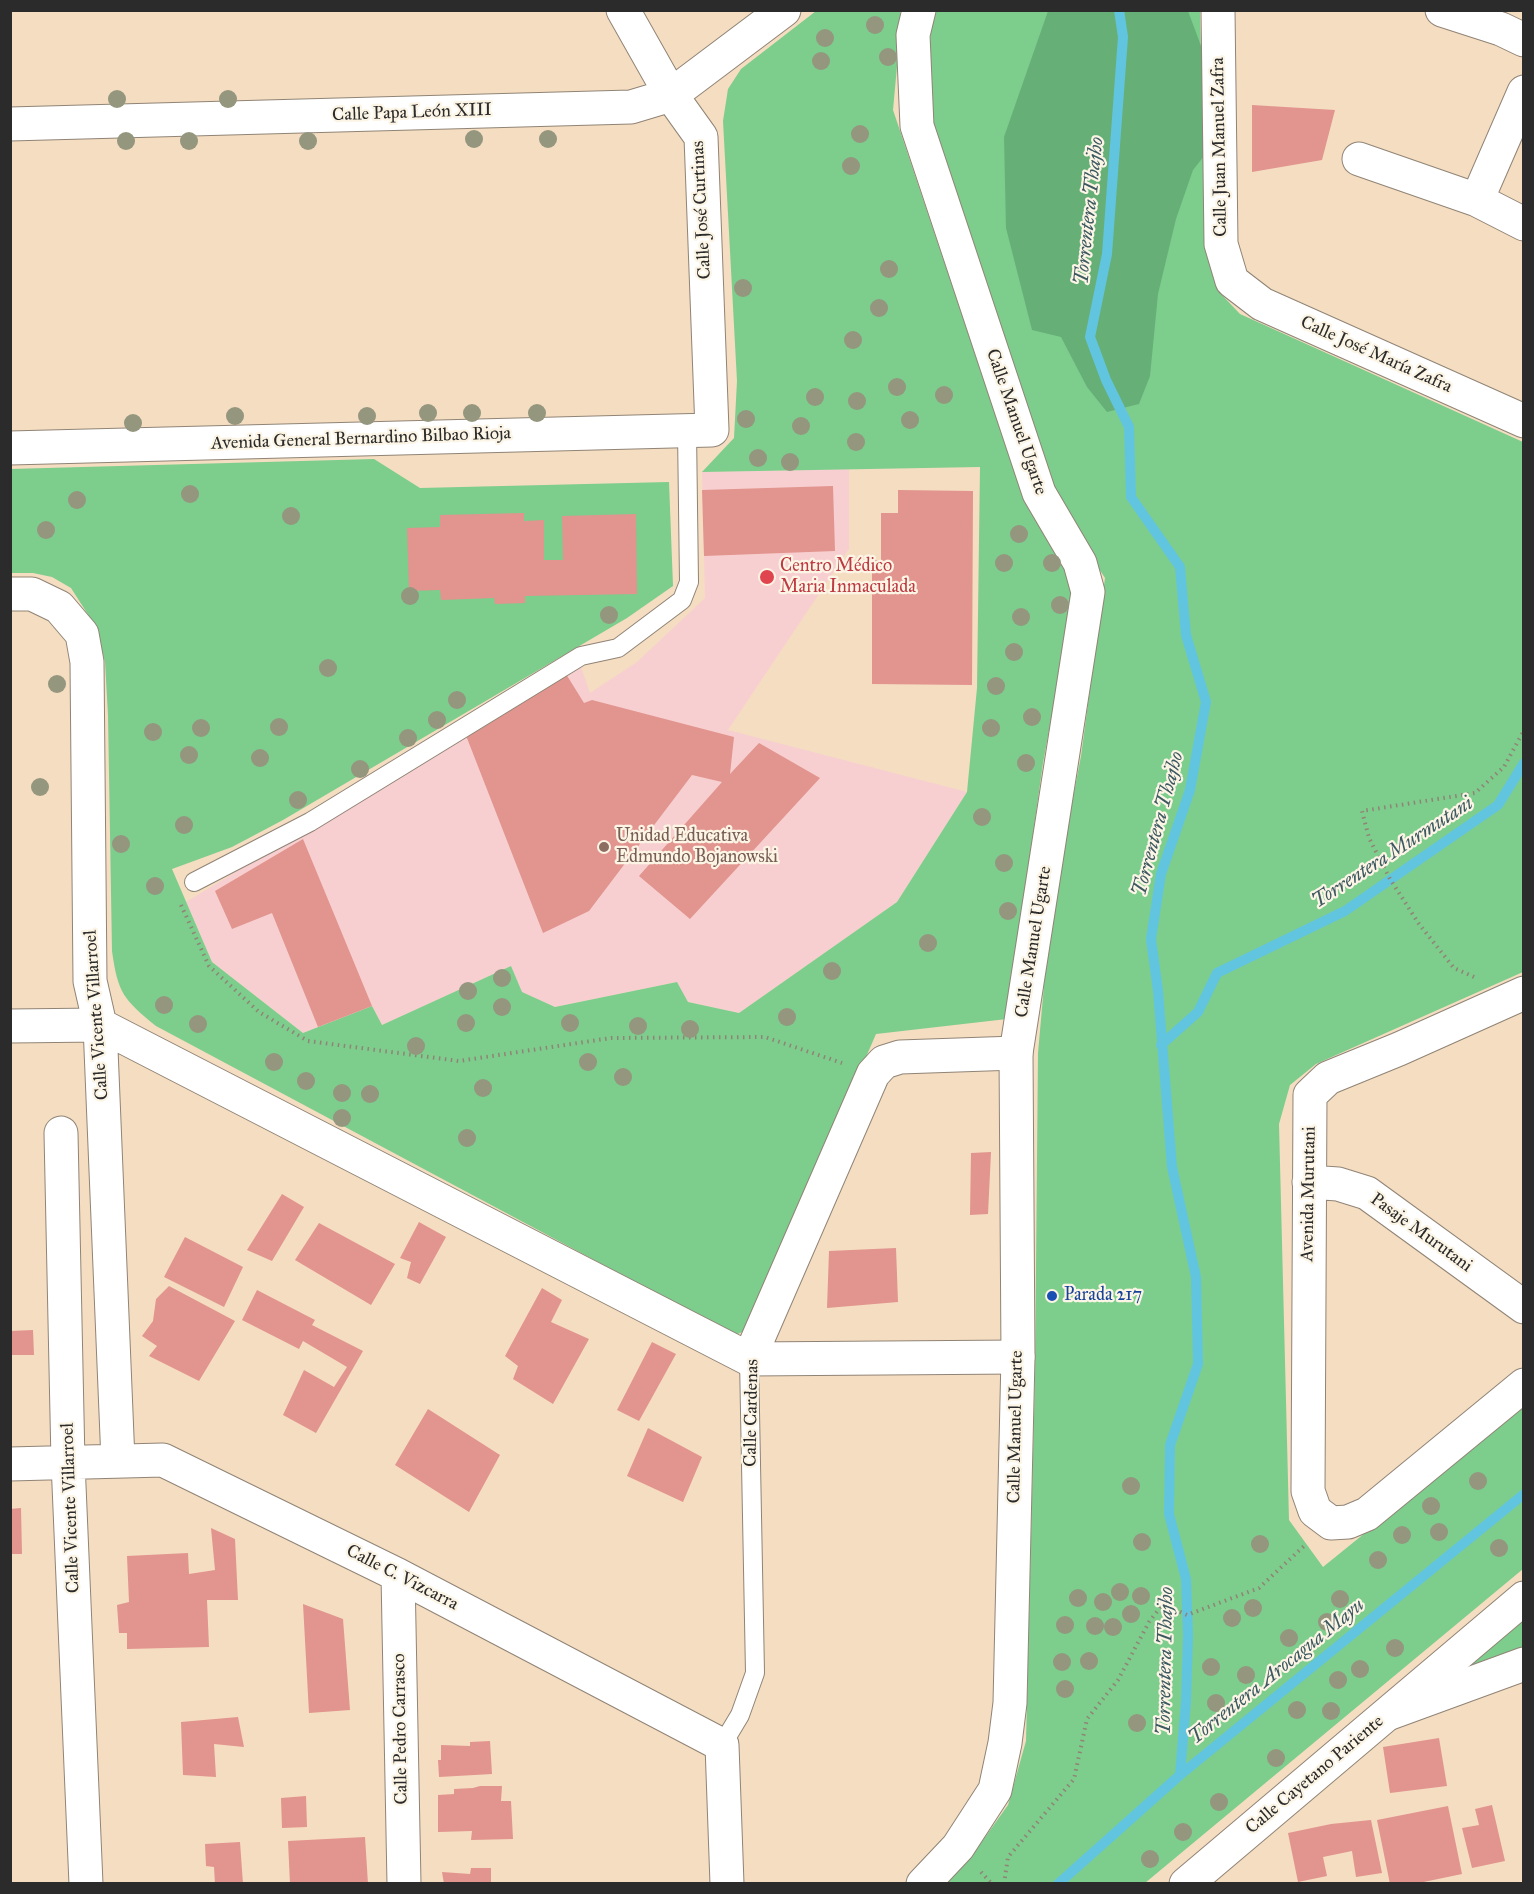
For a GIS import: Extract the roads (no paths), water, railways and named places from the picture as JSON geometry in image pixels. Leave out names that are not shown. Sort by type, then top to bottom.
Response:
[{"type":"street","name":"Calle José Curtinas","points":[[623,10],[671,96],[701,137],[700,430]]},
{"type":"street","name":"Calle Papa León XIII","points":[[10,124],[631,107],[671,96],[784,10]]},
{"type":"street","name":"Calle Manuel Ugarte","points":[[919,10],[914,35],[917,126],[1039,493],[1080,563],[1088,592],[1016,1053],[1018,1357],[1010,1703],[1005,1743],[995,1790],[958,1847],[923,1884]]},
{"type":"street","name":"Calle Juan Manuel Zafra","points":[[1218,10],[1221,244],[1232,281]]},
{"type":"street","points":[[1442,10],[1501,29],[1524,40]]},
{"type":"street","points":[[1477,200],[1524,92]]},
{"type":"street","points":[[1359,159],[1477,200],[1524,224]]},
{"type":"street","name":"Calle José María Zafra","points":[[1232,281],[1263,304],[1524,421]]},
{"type":"street","name":"Avenida General Bernardino Bilbao Rioja","points":[[10,448],[700,430]]},
{"type":"street","name":"Calle Vicente Villarroel","points":[[21,594],[59,607],[82,634],[87,663],[90,981],[100,1025],[118,1461]]},
{"type":"street","name":"Avenida Murutani","points":[[1521,998],[1328,1078],[1310,1095],[1308,1491],[1315,1511],[1330,1523],[1348,1522],[1367,1514],[1524,1385]]},
{"type":"street","points":[[10,1026],[100,1025],[748,1359],[1018,1357]]},
{"type":"street","name":"Calle Cardenas","points":[[748,1359],[873,1074],[884,1062],[900,1057],[1016,1053]]},
{"type":"street","name":"Calle Vicente Villarroel","points":[[61,1133],[69,1462],[86,1884]]},
{"type":"street","name":"Pasaje Murutani","points":[[1309,1182],[1338,1184],[1367,1193],[1524,1306]]},
{"type":"street","name":"Calle C. Vizcarra","points":[[10,1464],[163,1460],[398,1575],[722,1745]]},
{"type":"street","name":"Calle Pedro Carrasco","points":[[398,1575],[404,1884]]},
{"type":"street","points":[[1385,1715],[1524,1598]]},
{"type":"street","name":"Calle Cayetano Pariente","points":[[1186,1884],[1385,1715],[1524,1664]]},
{"type":"street","points":[[722,1745],[727,1884]]},
{"type":"lane","points":[[194,882],[310,822],[581,656],[618,648],[682,600],[689,582],[700,430]]},
{"type":"lane","name":"Calle Cardenas","points":[[722,1745],[740,1715],[754,1673],[748,1359]]},
{"type":"waterway","name":"Torrentera Thajho","points":[[1119,10],[1123,37],[1107,254],[1090,337],[1106,380],[1129,427],[1131,497],[1180,567],[1186,635],[1206,702],[1190,790],[1161,874],[1151,939],[1158,991],[1172,1167],[1196,1277],[1198,1364],[1170,1445],[1169,1514],[1186,1579],[1188,1635],[1180,1775]]},
{"type":"waterway","name":"Torrentera Murmutani","points":[[1161,1045],[1198,1012],[1217,973],[1345,911],[1498,805],[1524,763]]},
{"type":"waterway","name":"Torrentera Arocagua Mayu","points":[[1058,1884],[1180,1775],[1524,1494]]},
{"type":"place","name":"Centro Médico Maria Inmaculada","points":[[767,577]]},
{"type":"place","name":"Unidad Educativa Edmundo Bojanowski","points":[[604,847]]},
{"type":"place","name":"Parada 217","points":[[1052,1296]]}]
